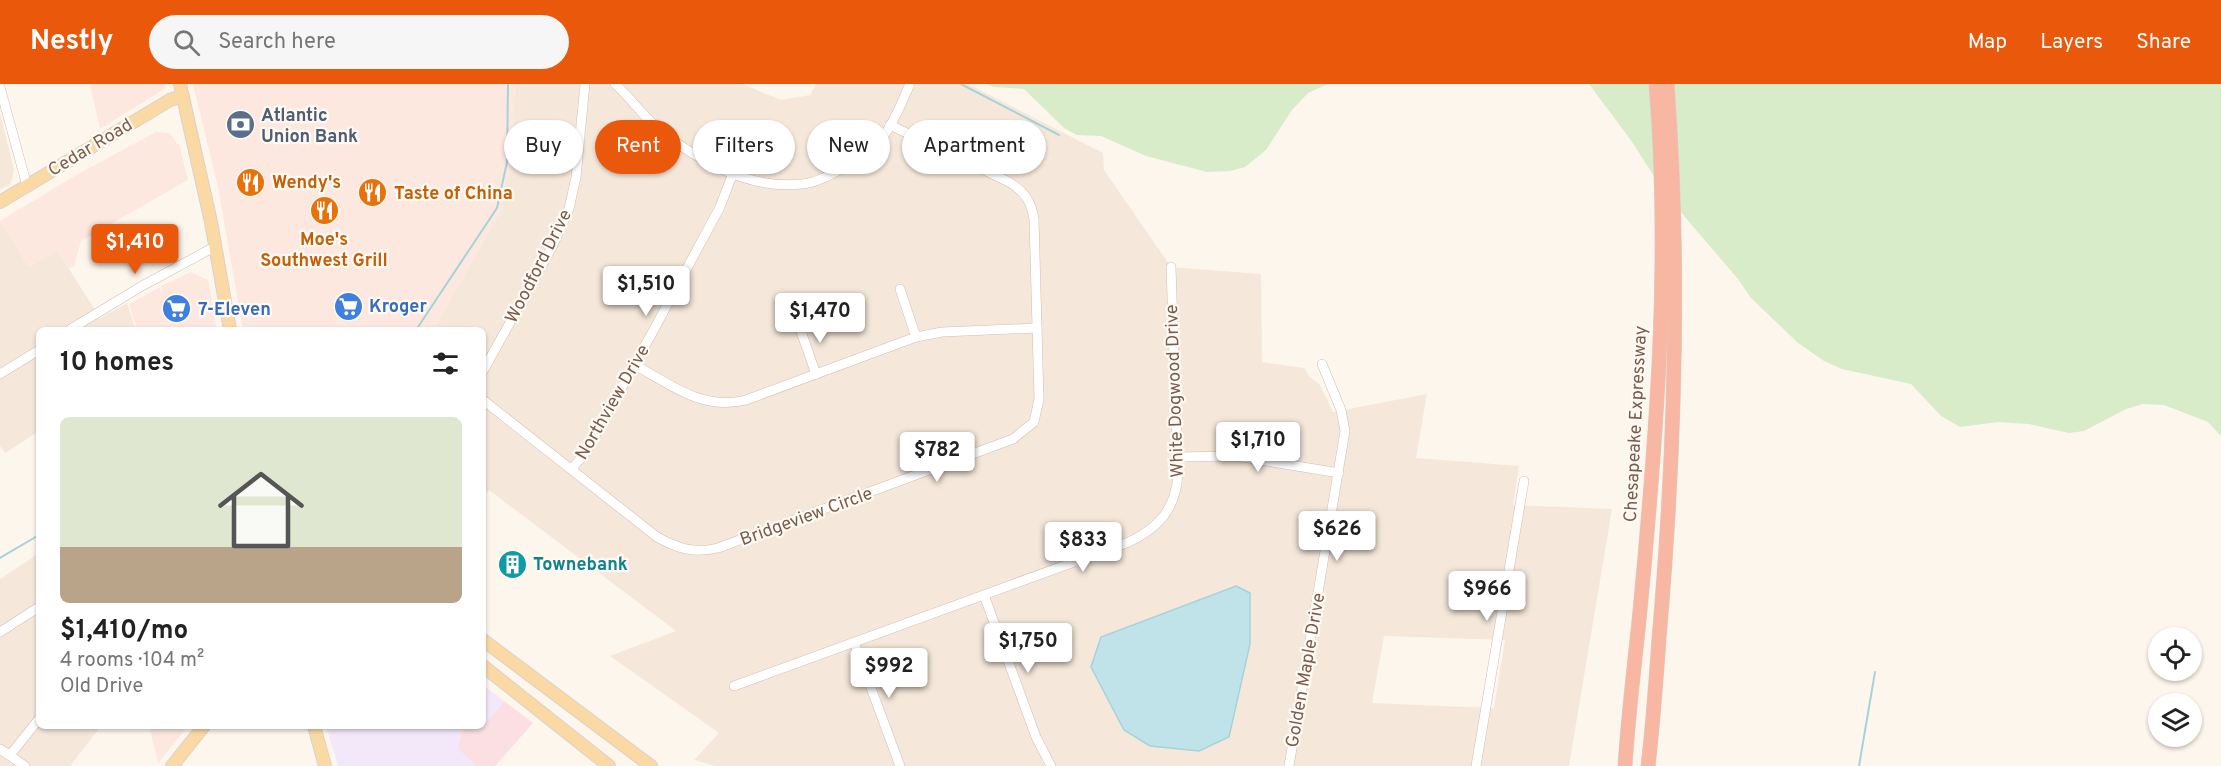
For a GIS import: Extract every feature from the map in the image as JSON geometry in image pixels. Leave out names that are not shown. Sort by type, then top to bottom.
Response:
[{"type":"highway","name":"Chesapeake Expressway","points":[[1624,766],[1639,621],[1658,377],[1662,231],[1656,84]]},
{"type":"highway","name":"Chesapeake Expressway","points":[[1648,766],[1667,556],[1675,375],[1674,224],[1667,84]]},
{"type":"main road","name":"Cedar Road","points":[[0,202],[170,100],[181,90]]},
{"type":"main road","points":[[181,90],[216,246],[230,327]]},
{"type":"main road","points":[[486,642],[651,766]]},
{"type":"main road","points":[[486,646],[505,656]]},
{"type":"main road","points":[[486,668],[609,766]]},
{"type":"main road","points":[[172,766],[202,729]]},
{"type":"main road","points":[[315,729],[325,766]]},
{"type":"street","name":"Woodford Drive","points":[[486,365],[553,244],[569,209],[576,177],[585,84]]},
{"type":"street","points":[[615,84],[662,132],[693,153]]},
{"type":"street","points":[[890,125],[910,84]]},
{"type":"street","points":[[0,87],[27,186]]},
{"type":"street","name":"Bridgeview Circle","points":[[486,402],[657,537],[689,550],[718,548],[992,449],[1023,433],[1034,422],[1039,399],[1034,219],[1027,195],[1009,182],[890,125]]},
{"type":"street","name":"Northview Drive","points":[[572,469],[587,450],[635,365],[720,207],[733,174]]},
{"type":"street","points":[[737,174],[769,183],[801,184],[813,182],[831,174]]},
{"type":"street","points":[[75,327],[142,286],[216,246]]},
{"type":"street","name":"White Dogwood Drive","points":[[734,686],[1146,534],[1162,518],[1172,503],[1178,483],[1171,267]]},
{"type":"street","points":[[900,289],[916,337]]},
{"type":"street","points":[[798,323],[816,374]]},
{"type":"street","points":[[635,365],[691,396],[719,404],[746,400],[916,337],[942,332],[1037,328]]},
{"type":"street","points":[[0,374],[36,352]]},
{"type":"street","name":"Golden Maple Drive","points":[[1289,766],[1345,431],[1340,406],[1322,364]]},
{"type":"street","points":[[1178,457],[1236,456],[1339,473]]},
{"type":"street","points":[[1476,766],[1524,482]]},
{"type":"street","points":[[984,595],[1036,737],[1051,766]]},
{"type":"street","points":[[0,632],[36,609]]},
{"type":"street","points":[[854,642],[900,766]]},
{"type":"street","points":[[10,755],[36,723]]},
{"type":"street","points":[[0,749],[25,766]]},
{"type":"shaded area","points":[[90,84],[165,84],[166,88],[100,129]]},
{"type":"shaded area","points":[[193,84],[515,84],[513,120],[504,120],[504,174],[509,174],[502,208],[435,327],[242,327],[218,187]]},
{"type":"shaded area","points":[[515,84],[742,84],[781,100],[810,95],[816,84],[968,84],[1038,120],[902,120],[902,174],[1046,174],[1046,124],[1103,153],[1104,170],[1171,267],[1261,274],[1262,362],[1304,368],[1320,385],[1333,412],[1427,394],[1416,458],[1519,466],[1513,505],[1612,509],[1569,766],[716,766],[694,760],[719,733],[610,656],[676,631],[489,490],[486,494],[486,327],[435,327],[502,208],[509,174],[583,174],[583,120],[513,120]],"holes":[[[1384,636],[1505,640],[1494,708],[1372,703]]]},
{"type":"shaded area","points":[[0,113],[14,170],[11,183],[0,190]]},
{"type":"shaded area","points":[[156,132],[168,133],[179,144],[188,180],[81,241],[74,266],[69,268],[57,250],[29,267],[0,221],[78,174]]},
{"type":"shaded area","points":[[0,221],[29,267],[57,250],[100,318],[127,303],[135,327],[36,327],[36,433],[5,453],[0,446]]},
{"type":"shaded area","points":[[191,272],[208,280],[216,327],[136,327],[129,304],[160,287],[163,298],[161,286]]},
{"type":"shaded area","points":[[36,555],[36,729],[99,729],[70,766],[0,766],[0,579]]},
{"type":"shaded area","points":[[486,687],[504,701],[486,722]]},
{"type":"shaded area","points":[[504,701],[533,723],[495,766],[476,766],[458,749],[462,729],[486,729],[486,722]]},
{"type":"shaded area","points":[[150,729],[186,729],[158,763]]},
{"type":"shaded area","points":[[327,729],[462,729],[458,749],[476,766],[338,766]]},
{"type":"green space","points":[[987,84],[1328,84],[1308,93],[1292,110],[1266,150],[1245,167],[1230,171],[1207,172],[1146,156],[1101,136],[1077,135],[1064,128],[1024,89],[993,87]]},
{"type":"green space","points":[[1589,84],[2221,84],[2221,436],[2208,422],[2164,405],[2143,404],[2126,409],[2084,431],[2069,433],[2029,424],[1998,422],[1960,427],[1941,416],[1911,384],[1842,369],[1824,361],[1798,343],[1751,298],[1738,279],[1667,196],[1630,139]]},
{"type":"water","points":[[1236,586],[1250,593],[1250,644],[1229,737],[1199,751],[1150,746],[1124,730],[1091,667],[1101,637]]},
{"type":"waterway","points":[[418,327],[497,208],[507,162],[508,84]]},
{"type":"waterway","points":[[961,84],[1059,135]]},
{"type":"waterway","points":[[0,558],[36,537]]},
{"type":"waterway","points":[[1859,766],[1875,672]]},
{"type":"place","name":"Atlantic Union Bank","points":[[240,125]]},
{"type":"place","name":"Wendy's","points":[[251,182]]},
{"type":"place","name":"Taste of China","points":[[373,193]]},
{"type":"place","name":"Moe's Southwest Grill","points":[[324,210]]},
{"type":"place","name":"Kroger","points":[[348,306]]},
{"type":"place","name":"7-Eleven","points":[[177,309]]},
{"type":"place","name":"Townebank","points":[[512,564]]}]
